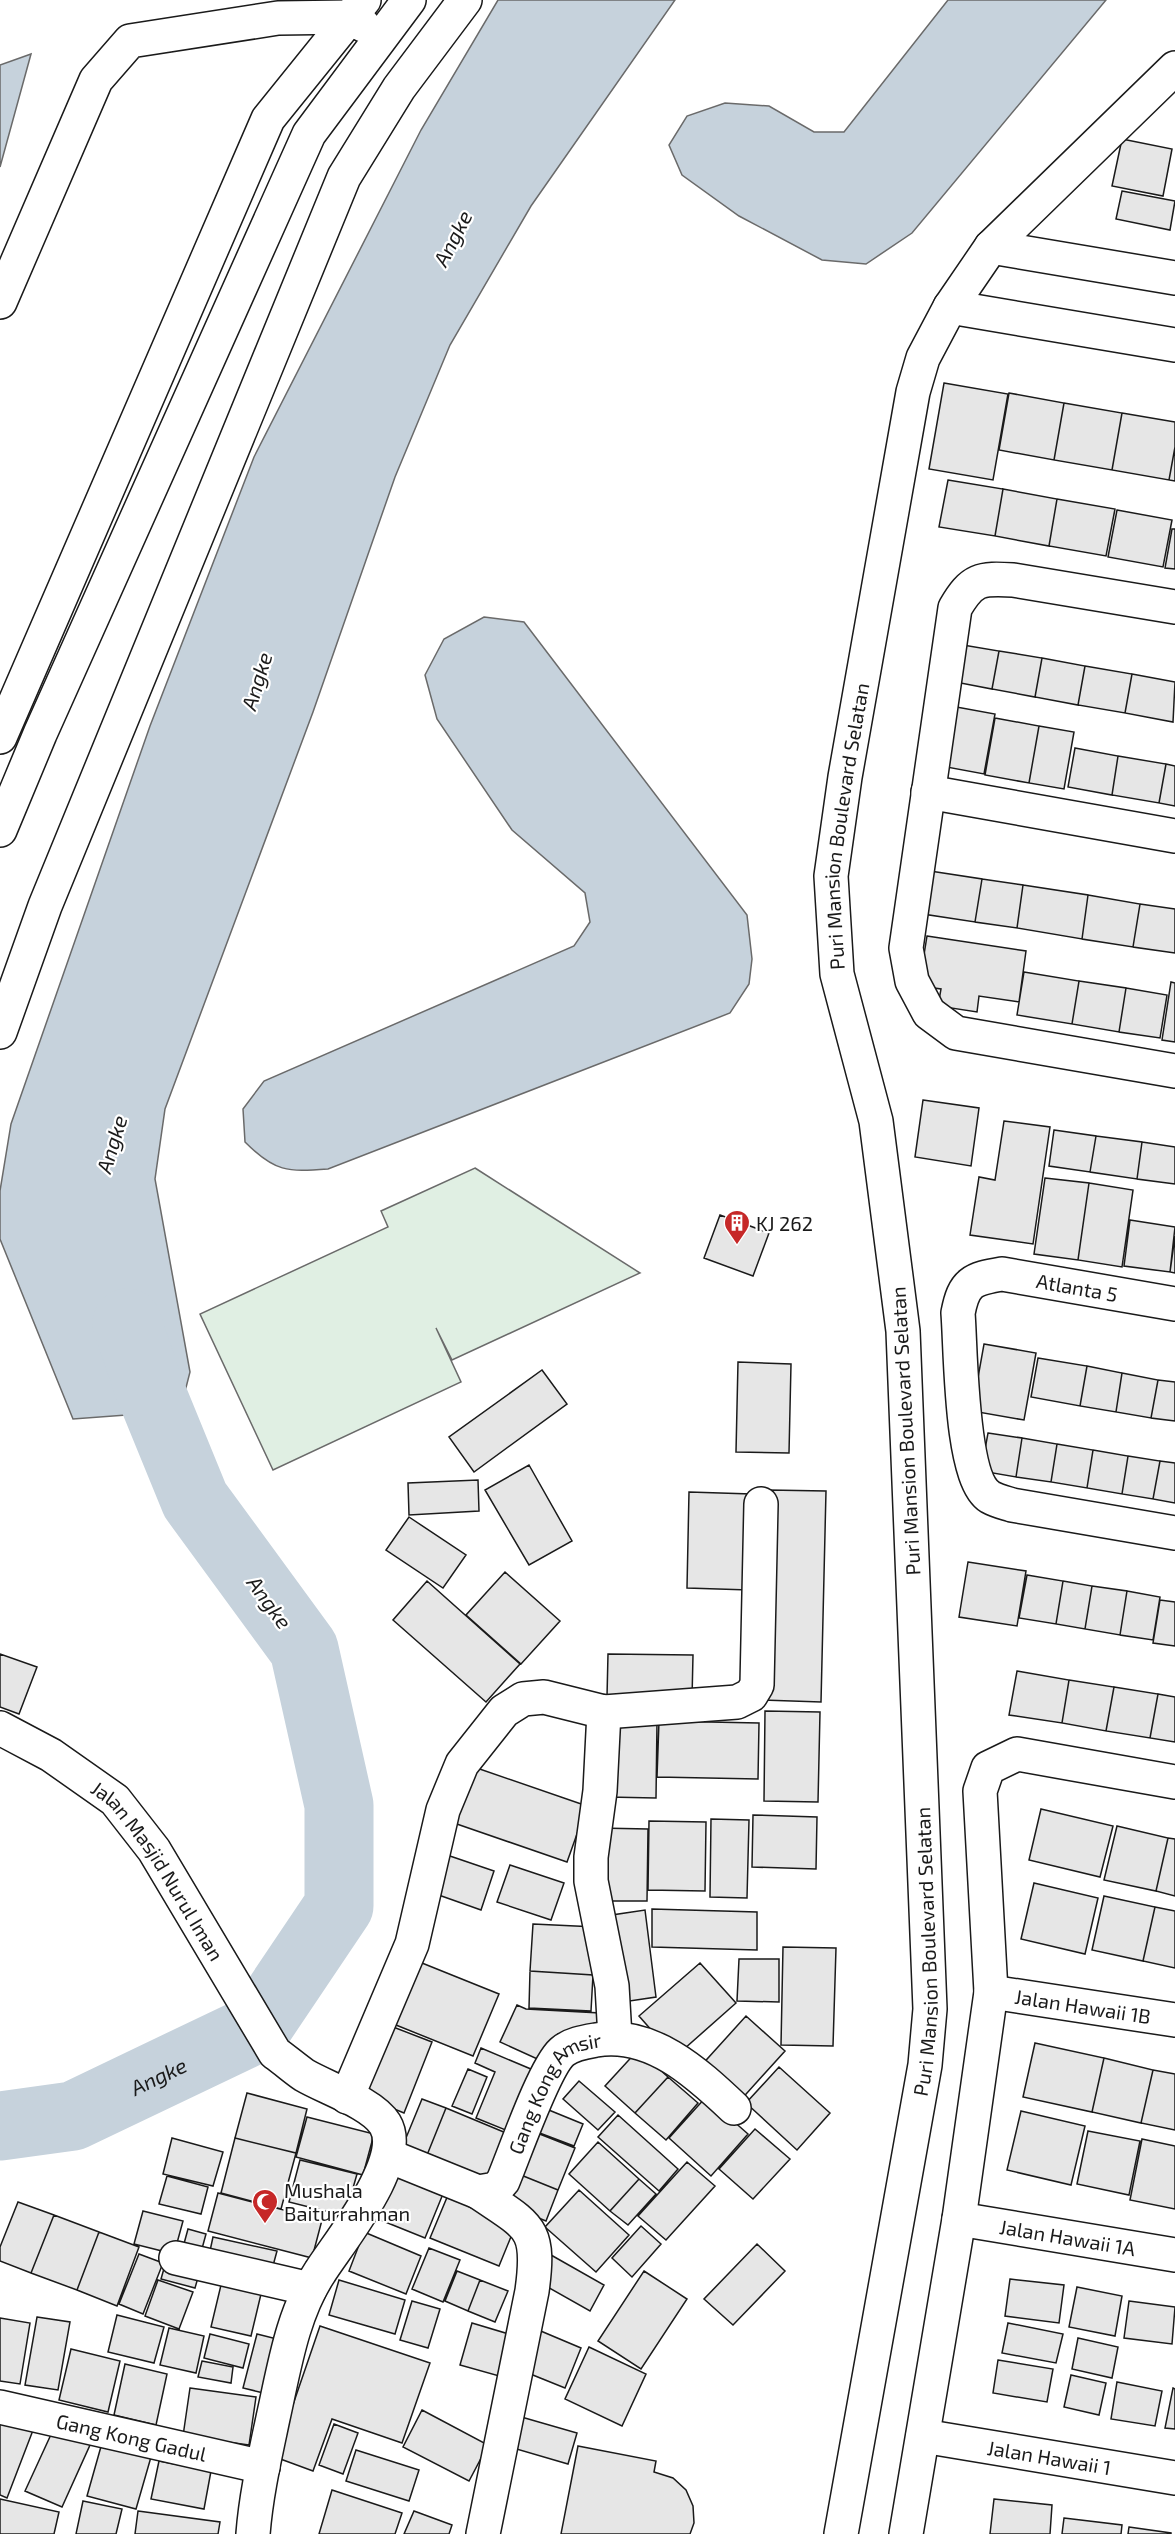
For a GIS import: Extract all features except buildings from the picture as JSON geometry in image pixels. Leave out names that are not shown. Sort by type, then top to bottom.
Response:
[{"type":"street","points":[[0,830],[45,723],[309,134],[409,0]]},
{"type":"street","points":[[0,1032],[45,906],[345,177],[399,88],[465,0]]},
{"type":"street","points":[[357,8],[382,38]]},
{"type":"street","points":[[0,302],[96,80],[130,41],[357,8]]},
{"type":"street","points":[[0,736],[268,119],[357,8]]},
{"type":"street","name":"Puri Mansion Boulevard Selatan","points":[[841,2534],[925,2065],[930,2009],[903,1331],[876,1121],[837,974],[831,876],[845,777],[913,392],[924,358],[950,307],[992,246],[1175,68]]},
{"type":"street","points":[[992,246],[1175,278]]},
{"type":"street","points":[[950,307],[1175,345]]},
{"type":"street","points":[[1175,607],[1013,580],[988,578],[967,588],[955,608],[906,948],[912,981],[929,1013],[956,1032],[1175,1071]]},
{"type":"street","points":[[928,792],[1175,836]]},
{"type":"street","name":"Atlanta 5","points":[[1175,1304],[1002,1274],[979,1278],[962,1292],[958,1313],[968,1453],[977,1481],[990,1497],[1012,1505],[1175,1533]]},
{"type":"street","points":[[253,2534],[262,2468],[292,2337],[310,2289],[360,2214],[389,2156],[391,2141],[385,2124],[347,2097],[412,1944],[443,1810],[462,1764],[504,1711],[523,1699],[544,1697],[603,1712],[737,1702],[751,1695],[757,1685],[761,1504]]},
{"type":"street","points":[[603,1712],[600,1791],[591,1857],[591,1881],[612,1986],[615,2037]]},
{"type":"street","name":"Jalan Masjid Nurul Iman","points":[[0,1728],[51,1755],[115,1800],[154,1850],[275,2053],[304,2075],[347,2097]]},
{"type":"street","points":[[906,2534],[959,2219],[992,1992],[980,1791],[988,1768],[1017,1754],[1175,1782]]},
{"type":"street","name":"Jalan Hawaii 1B","points":[[992,1992],[1175,2020]]},
{"type":"street","name":"Gang Kong Amsir","points":[[478,2192],[500,2186],[546,2079],[561,2053],[579,2042],[615,2037],[648,2044],[699,2075],[734,2108]]},
{"type":"street","points":[[389,2156],[478,2192],[520,2221],[532,2234],[537,2258],[483,2534]]},
{"type":"street","name":"Jalan Hawaii 1A","points":[[959,2219],[1175,2255]]},
{"type":"street","points":[[176,2258],[310,2289]]},
{"type":"street","name":"Gang Kong Gadul","points":[[0,2407],[262,2468]]},
{"type":"street","name":"Jalan Hawaii 1","points":[[923,2436],[1175,2478]]},
{"type":"green space","points":[[475,1168],[640,1273],[452,1360],[436,1328],[461,1382],[273,1470],[200,1314],[388,1227],[381,1211]]},
{"type":"water","points":[[498,0],[675,0],[531,206],[450,345],[395,477],[313,712],[165,1109],[155,1179],[190,1372],[180,1411],[73,1419],[0,1239],[0,1191],[11,1124],[150,726],[254,457],[421,130]]},
{"type":"water","points":[[948,0],[1106,0],[912,233],[866,264],[822,260],[739,216],[682,175],[669,145],[687,116],[725,103],[769,106],[814,132],[844,132]]},
{"type":"water","points":[[31,54],[0,167],[0,65]]},
{"type":"water","points":[[484,617],[524,622],[747,915],[752,959],[749,984],[730,1013],[328,1169],[282,1168],[255,1152],[245,1142],[243,1109],[264,1081],[574,946],[590,922],[585,893],[512,830],[437,719],[425,675],[444,639]]},
{"type":"waterway","name":"Angke","points":[[0,2126],[73,2116],[257,2028],[339,1906],[339,1805],[304,1649],[195,1500],[148,1385],[127,1323]]},
{"type":"place","name":"KJ 262","points":[[737,1246]]},
{"type":"place","name":"Mushala Baiturrahman","points":[[265,2225]]}]
